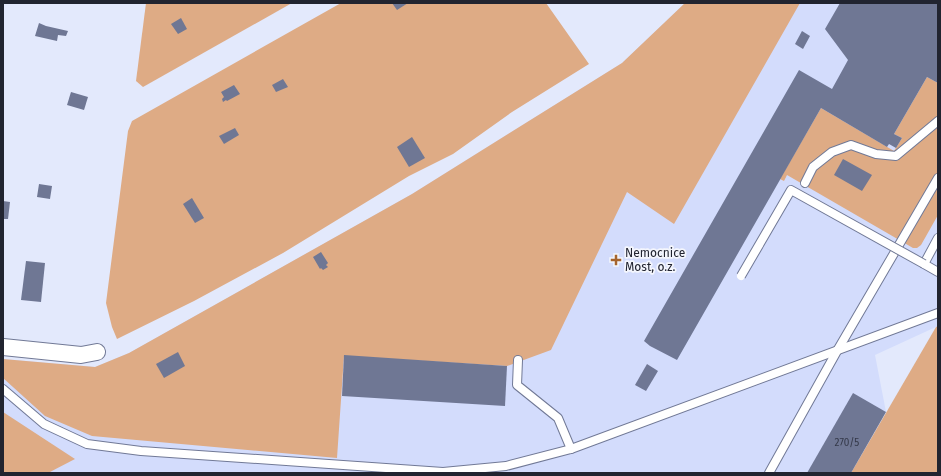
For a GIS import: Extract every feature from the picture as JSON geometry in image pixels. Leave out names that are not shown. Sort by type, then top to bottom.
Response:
[{"type":"street","points":[[3,347],[81,355],[97,352]]},
{"type":"lane","points":[[804,183],[813,167],[832,152],[851,146],[876,154],[896,156],[938,121]]},
{"type":"lane","points":[[769,473],[837,351],[938,178]]},
{"type":"lane","points":[[741,276],[790,190],[938,272]]},
{"type":"lane","points":[[924,264],[938,238]]},
{"type":"lane","points":[[3,389],[44,424],[87,444],[141,451],[443,472],[506,466],[571,450],[938,313]]},
{"type":"lane","points":[[518,360],[517,385],[558,418],[571,450]]},
{"type":"shaded area","points":[[146,3],[292,3],[143,87],[136,81]]},
{"type":"shaded area","points":[[341,3],[546,3],[589,64],[512,112],[453,154],[409,176],[283,253],[194,301],[117,339],[112,327],[106,303],[128,131],[132,121]]},
{"type":"shaded area","name":"Nemocnice Most, o.z.","points":[[685,3],[938,3],[938,326],[875,355],[886,412],[851,473],[3,473],[3,359],[95,367],[129,353],[412,194],[622,63]]},
{"type":"shaded area","points":[[685,3],[800,3],[674,224],[627,192],[551,350],[507,366],[344,356],[337,458],[92,436],[45,416],[3,378],[3,359],[95,367],[129,353],[412,194],[622,63]]},
{"type":"shaded area","points":[[927,77],[938,83],[938,215],[921,245],[917,248],[913,248],[787,175],[784,181],[780,179],[821,108],[894,151],[902,138],[894,134]]},
{"type":"shaded area","points":[[938,326],[938,473],[851,473],[936,327]]},
{"type":"shaded area","points":[[3,412],[75,459],[48,473],[3,473]]},
{"type":"building","points":[[392,3],[408,3],[397,10]]},
{"type":"building","points":[[840,3],[938,3],[938,83],[927,77],[894,134],[902,138],[896,148],[889,144],[887,147],[821,108],[677,360],[650,346],[644,341],[799,70],[832,89],[848,60],[825,29]]},
{"type":"building","points":[[181,18],[187,29],[178,34],[171,24]]},
{"type":"building","points":[[39,23],[68,31],[66,36],[58,35],[57,41],[35,36]]},
{"type":"building","points":[[802,31],[810,36],[803,49],[795,44]]},
{"type":"building","points":[[283,79],[288,87],[276,92],[272,85]]},
{"type":"building","points":[[234,85],[240,94],[223,102],[222,99],[224,97],[221,92]]},
{"type":"building","points":[[71,92],[88,97],[84,110],[67,105]]},
{"type":"building","points":[[235,128],[239,135],[224,144],[219,136]]},
{"type":"building","points":[[412,137],[425,158],[409,167],[397,147]]},
{"type":"building","points":[[843,159],[872,175],[862,191],[834,175]]},
{"type":"building","points":[[39,184],[52,186],[50,199],[37,197]]},
{"type":"building","points":[[192,198],[204,218],[195,223],[183,204]]},
{"type":"building","points":[[3,201],[10,202],[8,219],[3,219]]},
{"type":"building","points":[[321,252],[328,263],[326,265],[328,267],[323,270],[321,268],[320,269],[313,257]]},
{"type":"building","points":[[26,261],[45,263],[41,302],[21,300]]},
{"type":"building","points":[[178,352],[185,366],[164,378],[156,364]]},
{"type":"building","points":[[344,355],[507,366],[505,406],[342,396]]},
{"type":"building","points":[[647,364],[658,371],[646,391],[635,385]]},
{"type":"building","points":[[853,393],[886,412],[851,473],[807,473]]},
{"type":"place","name":"Nemocnice Most, o.z.","points":[[616,260]]}]
